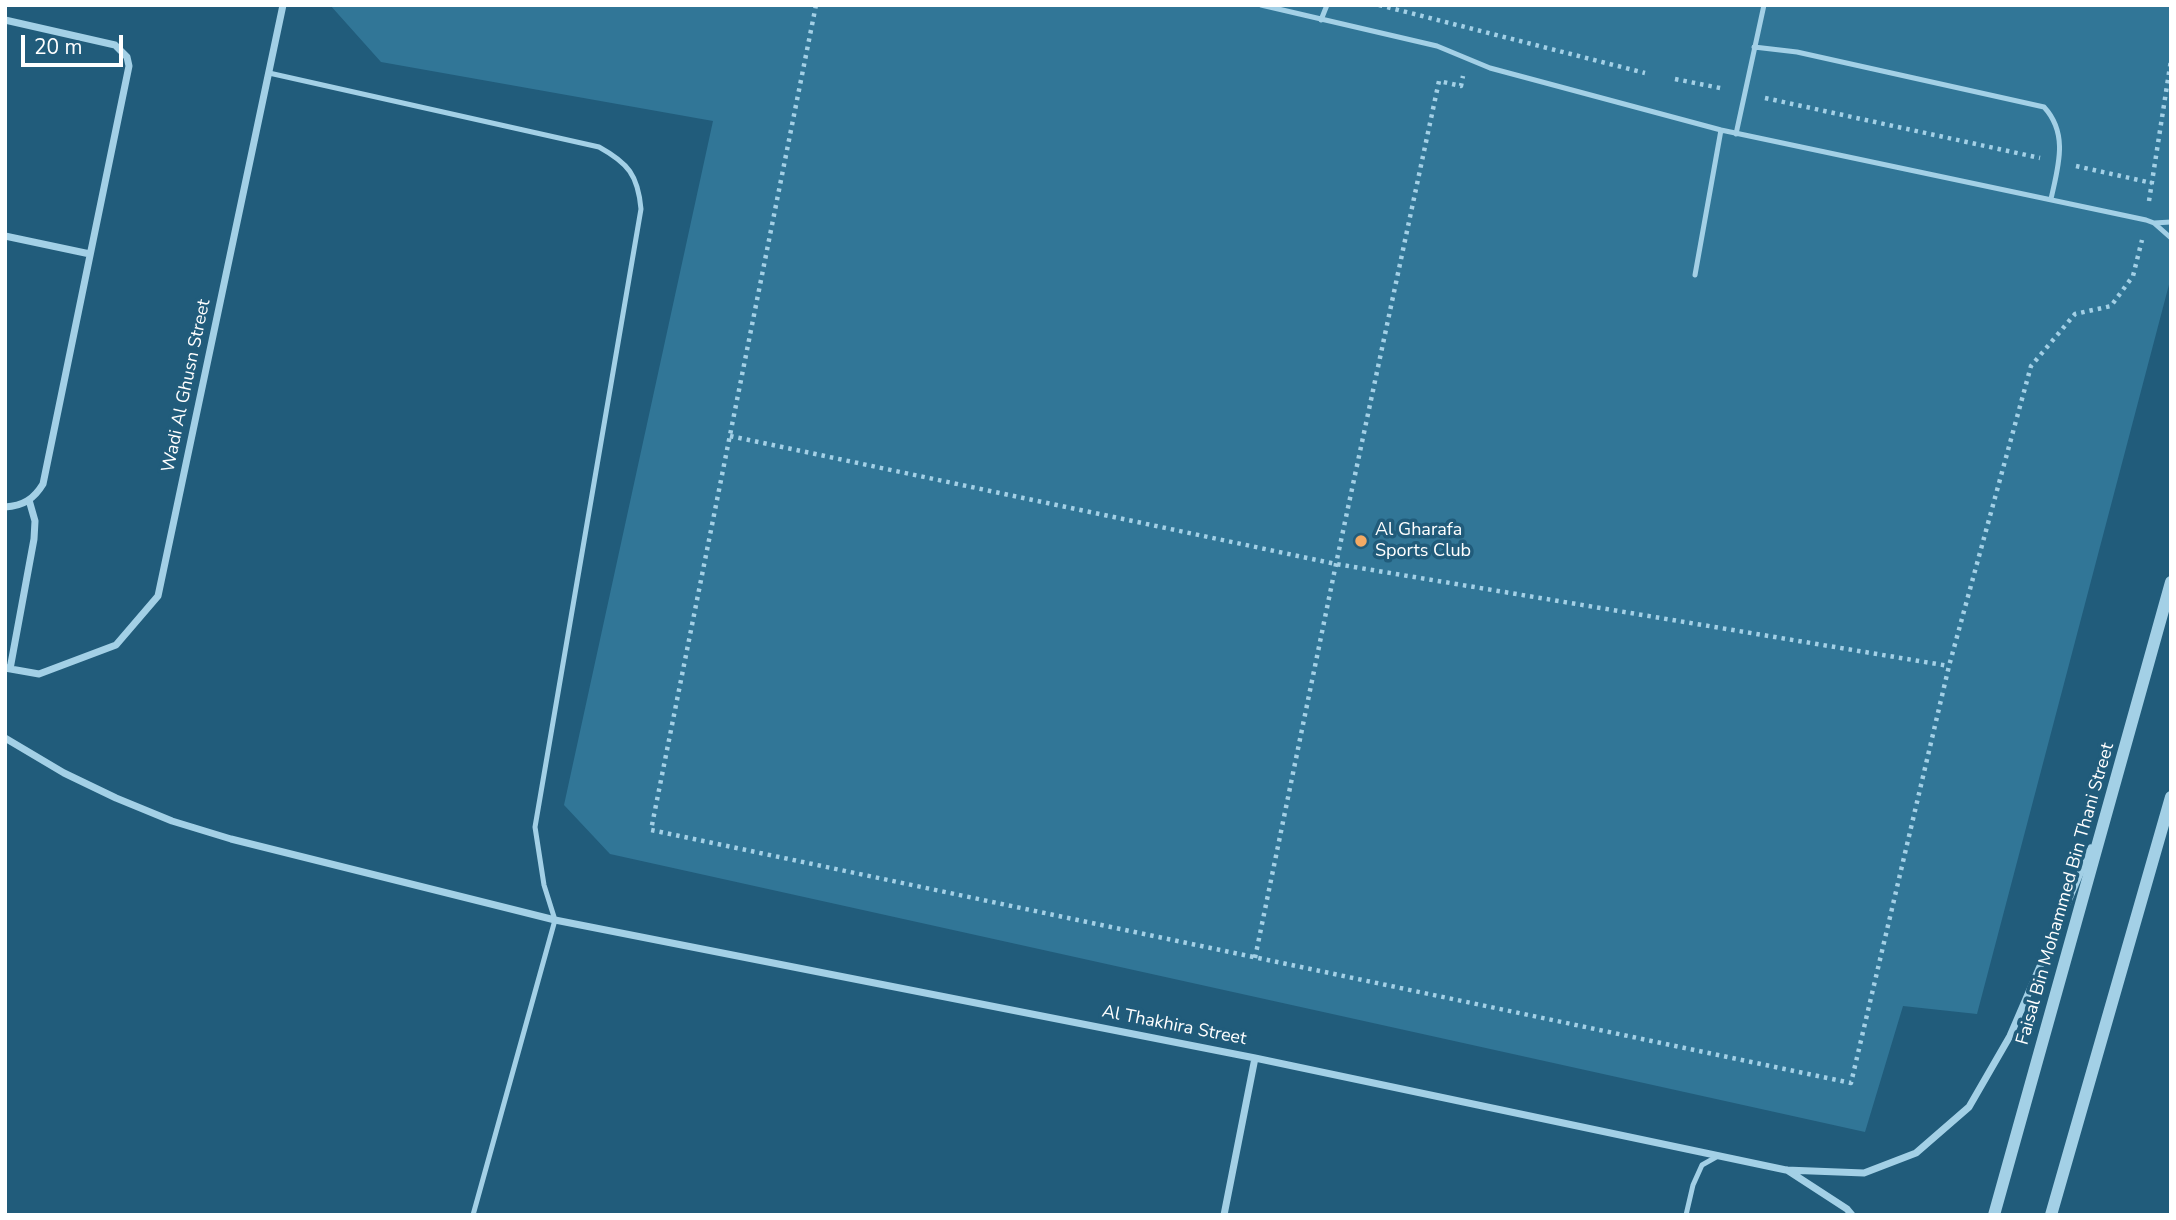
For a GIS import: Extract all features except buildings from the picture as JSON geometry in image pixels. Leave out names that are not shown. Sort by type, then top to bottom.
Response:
[{"type":"street","name":"Wadi Al Ghusn Street","points":[[8,668],[40,674],[116,645],[158,596],[283,5]]},
{"type":"street","points":[[5,20],[115,45],[127,57],[128,75],[43,484],[29,500],[18,506],[5,507]]},
{"type":"street","points":[[5,236],[90,254]]},
{"type":"street","points":[[8,668],[34,539],[35,521],[29,500]]},
{"type":"street","name":"Faisal Bin Mohammed Bin Thani Street","points":[[1994,1215],[2171,582]]},
{"type":"street","name":"Al Thakhira Street","points":[[5,738],[64,773],[172,821],[231,839],[555,920],[1255,1058],[1786,1170],[1864,1173],[1916,1153],[1969,1107],[2010,1036],[2106,815]]},
{"type":"street","points":[[2051,1215],[2171,797]]},
{"type":"street","points":[[1224,1215],[1255,1058]]},
{"type":"street","name":"Al Thakhira Street","points":[[1786,1170],[1847,1209],[1852,1215]]},
{"type":"lane","points":[[1261,5],[1437,46],[1490,68],[1721,131],[2146,220],[2154,223],[2171,238]]},
{"type":"lane","points":[[1321,20],[1327,5]]},
{"type":"lane","points":[[1736,134],[1764,5]]},
{"type":"lane","points":[[1754,47],[1797,52],[2044,107],[2053,118],[2061,145],[2051,199]]},
{"type":"lane","points":[[269,73],[599,147],[631,169],[639,189],[641,209],[535,827],[544,885],[555,920],[473,1215]]},
{"type":"lane","points":[[1695,275],[1721,131]]},
{"type":"lane","points":[[2154,223],[2171,222]]},
{"type":"lane","points":[[1686,1215],[1693,1185],[1702,1165],[1719,1156]]},
{"type":"path","points":[[816,5],[651,830],[1851,1083],[1949,666],[2031,366],[2075,314],[2111,306],[2133,276],[2146,220],[2171,60]]},
{"type":"path","points":[[1379,5],[1645,73]]},
{"type":"path","points":[[1255,958],[1439,81],[1461,86],[1467,58]]},
{"type":"path","points":[[1675,79],[2152,183]]},
{"type":"path","points":[[730,436],[1336,564],[1949,666]]},
{"type":"shaded area","name":"Al Gharafa Sports Club","points":[[330,5],[2171,5],[2171,277],[1977,1014],[1903,1006],[1865,1132],[610,854],[564,805],[713,121],[381,62]]},
{"type":"place","name":"Al Gharafa Sports Club","points":[[1361,541]]}]
